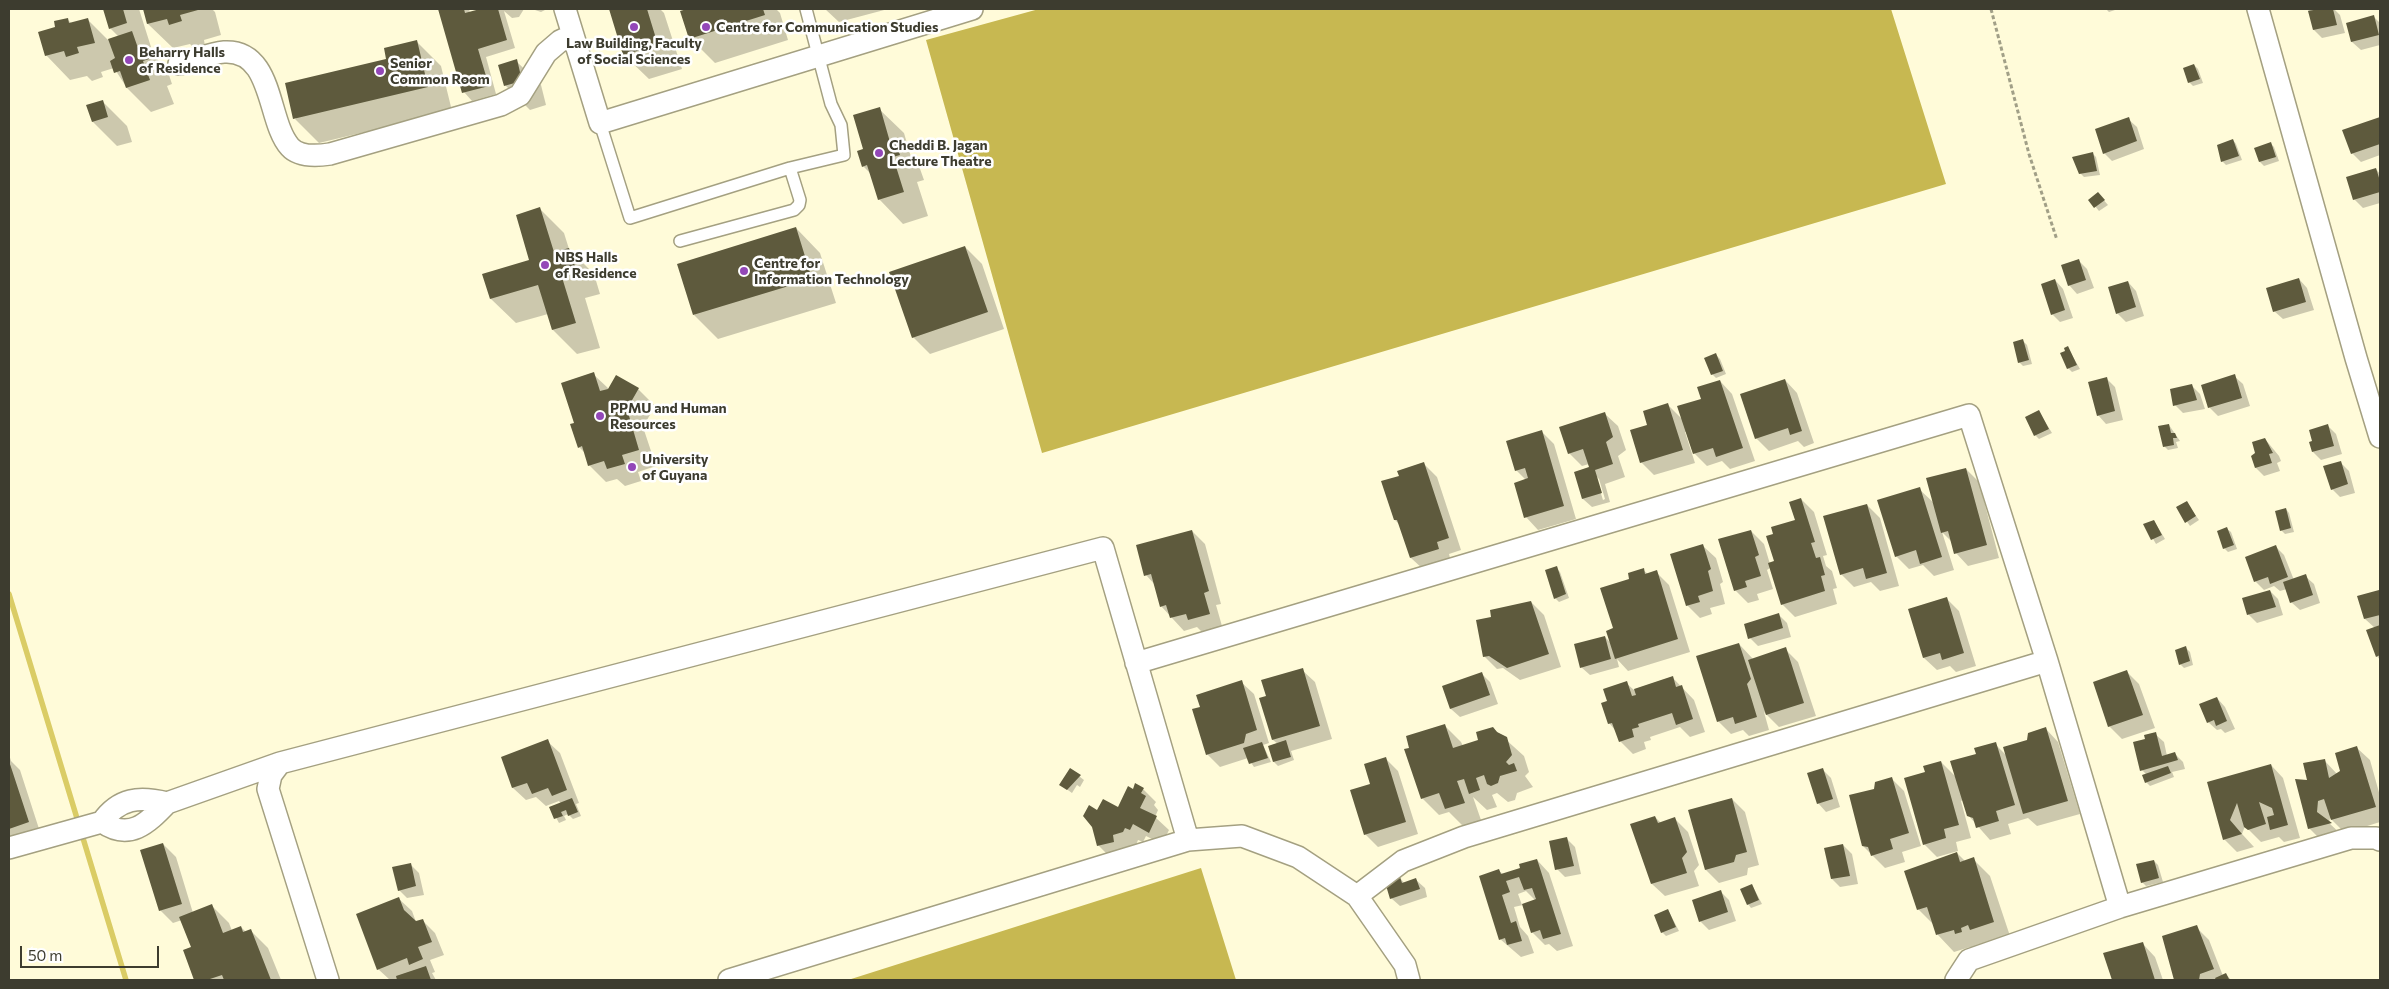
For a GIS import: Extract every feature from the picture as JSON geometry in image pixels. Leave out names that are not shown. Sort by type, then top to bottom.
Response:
[{"type":"street","points":[[565,9],[600,123],[972,9]]},
{"type":"street","points":[[2258,9],[2380,437]]},
{"type":"street","points":[[179,64],[224,52],[240,55],[254,64],[268,91],[290,148],[300,153],[314,156],[330,154],[502,105],[520,95],[546,53],[560,41],[573,36]]},
{"type":"street","points":[[1136,662],[1969,414],[2047,661],[2120,908]]},
{"type":"street","points":[[9,848],[95,824],[110,810],[124,802],[148,798],[166,802],[280,763],[1103,548],[1188,840]]},
{"type":"street","points":[[1357,896],[1403,861],[1464,837],[2047,661]]},
{"type":"street","points":[[280,763],[271,775],[268,789],[328,980]]},
{"type":"street","points":[[95,824],[114,831],[133,830],[154,817],[166,802]]},
{"type":"street","points":[[730,980],[1188,840],[1242,836],[1298,857],[1357,896],[1406,964],[1409,980]]},
{"type":"street","points":[[1956,980],[1969,960],[2120,908],[2351,838],[2376,838],[2380,840]]},
{"type":"lane","points":[[600,123],[630,218],[790,168],[844,155],[841,125],[831,104],[806,9]]},
{"type":"lane","points":[[680,241],[794,210],[799,205],[800,200],[790,168]]},
{"type":"path","points":[[1992,9],[2029,154],[2056,240]]},
{"type":"shaded area","points":[[1039,9],[1891,9],[1946,184],[1042,453],[926,40]]},
{"type":"shaded area","points":[[1201,868],[1236,980],[848,980]]},
{"type":"building","name":"Beharry Halls of Residence","points":[[103,9],[123,9],[127,23],[109,29]]},
{"type":"building","name":"Beharry Halls of Residence","points":[[143,9],[198,10],[180,15],[182,21],[169,25],[167,19],[147,24]]},
{"type":"building","points":[[438,9],[464,9],[465,13],[480,9],[498,9],[507,40],[478,49],[489,86],[462,93]]},
{"type":"building","name":"Law Building, Faculty of Social Sciences","points":[[609,9],[647,9],[658,45],[623,55]]},
{"type":"building","name":"Centre for Communication Studies","points":[[687,9],[763,9],[765,15],[689,39],[680,11]]},
{"type":"building","points":[[2333,9],[2337,25],[2313,30],[2308,11]]},
{"type":"building","points":[[2374,15],[2379,35],[2351,42],[2346,23]]},
{"type":"building","points":[[68,18],[69,23],[88,18],[95,43],[77,47],[79,53],[66,57],[64,51],[45,56],[38,32],[55,27],[54,21]]},
{"type":"building","name":"Beharry Halls of Residence","points":[[132,31],[138,48],[144,46],[149,59],[143,61],[150,80],[126,88],[120,71],[114,73],[110,61],[115,58],[108,39]]},
{"type":"building","name":"Senior Common Room","points":[[417,40],[428,87],[293,119],[285,83],[386,59],[384,48]]},
{"type":"building","points":[[517,59],[522,81],[504,86],[498,65]]},
{"type":"building","points":[[2194,64],[2200,79],[2188,83],[2183,68]]},
{"type":"building","points":[[103,100],[108,117],[92,122],[86,105]]},
{"type":"building","name":"Cheddi B. Jagan Lecture Theatre","points":[[880,107],[890,142],[895,140],[900,155],[893,157],[904,192],[878,200],[867,165],[862,167],[857,151],[863,149],[853,115]]},
{"type":"building","points":[[2129,117],[2137,141],[2103,154],[2095,129]]},
{"type":"building","points":[[2380,117],[2380,144],[2351,154],[2342,130]]},
{"type":"building","points":[[2233,139],[2239,156],[2221,162],[2217,145]]},
{"type":"building","points":[[2271,142],[2276,157],[2259,162],[2254,148]]},
{"type":"building","points":[[2093,152],[2097,171],[2079,174],[2072,157]]},
{"type":"building","points":[[2376,168],[2380,181],[2380,192],[2353,200],[2346,177]]},
{"type":"building","points":[[2098,192],[2105,200],[2094,208],[2088,200]]},
{"type":"building","name":"NBS Halls of Residence","points":[[540,207],[554,252],[569,248],[576,269],[561,274],[576,323],[552,330],[538,285],[490,299],[482,274],[529,260],[516,215]]},
{"type":"building","name":"Centre for Information Technology","points":[[796,227],[812,279],[693,315],[677,264]]},
{"type":"building","points":[[965,246],[988,312],[912,338],[889,272]]},
{"type":"building","points":[[2079,259],[2086,280],[2068,286],[2061,265]]},
{"type":"building","points":[[2299,278],[2306,302],[2273,312],[2266,288]]},
{"type":"building","points":[[2055,279],[2065,310],[2051,315],[2041,284]]},
{"type":"building","points":[[2128,281],[2136,307],[2116,314],[2108,287]]},
{"type":"building","points":[[2023,339],[2029,360],[2018,363],[2013,342]]},
{"type":"building","points":[[2068,346],[2077,365],[2067,369],[2060,353],[2065,351],[2064,348]]},
{"type":"building","points":[[1716,353],[1723,371],[1711,375],[1704,358]]},
{"type":"building","name":"PPMU and Human Resources","points":[[594,372],[600,391],[608,389],[616,375],[639,388],[627,409],[639,450],[622,455],[625,464],[607,469],[604,461],[588,466],[582,446],[578,448],[570,424],[574,423],[561,383]]},
{"type":"building","points":[[2235,374],[2242,398],[2208,408],[2201,385]]},
{"type":"building","points":[[2107,377],[2115,411],[2097,416],[2088,382]]},
{"type":"building","points":[[1785,379],[1802,431],[1790,435],[1788,428],[1755,439],[1740,394]]},
{"type":"building","points":[[1720,380],[1743,448],[1716,457],[1713,448],[1693,454],[1677,406],[1701,399],[1697,387]]},
{"type":"building","points":[[2192,384],[2197,400],[2173,406],[2170,389]]},
{"type":"building","points":[[1668,403],[1683,450],[1640,463],[1630,430],[1647,425],[1643,411]]},
{"type":"building","points":[[2039,410],[2049,429],[2034,436],[2025,417]]},
{"type":"building","points":[[1605,412],[1613,437],[1606,442],[1613,464],[1595,470],[1602,493],[1582,499],[1574,472],[1589,467],[1583,449],[1568,454],[1559,427]]},
{"type":"building","points":[[2169,424],[2171,433],[2175,433],[2177,438],[2173,438],[2174,445],[2163,447],[2158,426]]},
{"type":"building","points":[[2328,424],[2334,446],[2312,452],[2309,442],[2312,441],[2309,430]]},
{"type":"building","points":[[1542,430],[1564,506],[1524,518],[1514,483],[1528,478],[1525,468],[1515,471],[1506,441]]},
{"type":"building","points":[[2265,438],[2273,453],[2269,454],[2272,463],[2255,468],[2251,456],[2255,453],[2252,442]]},
{"type":"building","points":[[2341,461],[2348,484],[2331,490],[2323,466]]},
{"type":"building","points":[[1424,462],[1449,538],[1437,542],[1439,549],[1410,558],[1397,520],[1394,520],[1381,481],[1399,476],[1397,471]]},
{"type":"building","points":[[1966,468],[1987,545],[1954,554],[1948,531],[1941,533],[1926,478]]},
{"type":"building","points":[[1920,487],[1942,557],[1920,564],[1916,550],[1895,557],[1877,500]]},
{"type":"building","points":[[1801,498],[1815,542],[1811,543],[1816,558],[1820,557],[1825,575],[1821,576],[1825,591],[1781,605],[1768,563],[1774,561],[1766,536],[1773,534],[1771,527],[1795,520],[1789,502]]},
{"type":"building","points":[[2187,501],[2196,516],[2185,523],[2176,507]]},
{"type":"building","points":[[1867,504],[1887,573],[1866,579],[1863,568],[1840,575],[1823,516]]},
{"type":"building","points":[[2286,508],[2291,528],[2280,531],[2275,511]]},
{"type":"building","points":[[2154,520],[2162,535],[2151,540],[2143,524]]},
{"type":"building","points":[[2227,527],[2234,545],[2223,549],[2217,531]]},
{"type":"building","points":[[1192,530],[1209,591],[1204,593],[1210,614],[1188,620],[1186,614],[1170,618],[1166,605],[1160,607],[1151,574],[1144,576],[1136,545]]},
{"type":"building","points":[[1751,530],[1759,555],[1755,557],[1761,576],[1745,581],[1747,587],[1734,591],[1718,539]]},
{"type":"building","points":[[1703,544],[1711,569],[1708,571],[1713,591],[1698,596],[1700,602],[1686,606],[1670,554]]},
{"type":"building","points":[[2276,545],[2288,577],[2270,584],[2268,577],[2254,582],[2245,557]]},
{"type":"building","points":[[1557,566],[1566,594],[1554,599],[1545,570]]},
{"type":"building","points":[[1644,568],[1645,574],[1657,570],[1678,639],[1615,659],[1606,631],[1613,628],[1600,588],[1629,579],[1628,573]]},
{"type":"building","points":[[2306,574],[2313,595],[2290,603],[2283,582]]},
{"type":"building","points":[[2270,590],[2276,607],[2247,615],[2242,598]]},
{"type":"building","points":[[2379,590],[2380,615],[2364,619],[2357,596]]},
{"type":"building","points":[[1947,597],[1964,653],[1942,660],[1940,653],[1923,658],[1908,609]]},
{"type":"building","points":[[1531,601],[1549,654],[1507,668],[1489,656],[1483,657],[1476,620],[1491,617],[1490,610]]},
{"type":"building","points":[[1779,613],[1783,628],[1748,639],[1744,624]]},
{"type":"building","points":[[2380,625],[2380,655],[2376,657],[2366,630]]},
{"type":"building","points":[[1605,636],[1611,659],[1580,668],[1574,644]]},
{"type":"building","points":[[1739,643],[1751,679],[1747,684],[1757,717],[1735,724],[1733,717],[1717,722],[1696,656]]},
{"type":"building","points":[[2186,646],[2190,661],[2179,665],[2175,650]]},
{"type":"building","points":[[1786,647],[1804,703],[1766,715],[1748,660]]},
{"type":"building","points":[[1303,668],[1320,726],[1272,740],[1259,698],[1266,696],[1261,680]]},
{"type":"building","points":[[2127,670],[2143,715],[2108,727],[2093,682]]},
{"type":"building","points":[[1482,672],[1490,695],[1450,709],[1442,686]]},
{"type":"building","points":[[1673,676],[1676,687],[1682,685],[1693,719],[1676,725],[1672,713],[1638,724],[1639,727],[1632,729],[1634,737],[1619,742],[1612,723],[1608,724],[1601,703],[1607,701],[1603,689],[1627,681],[1632,696],[1636,695],[1634,689]]},
{"type":"building","points":[[1242,680],[1257,730],[1246,734],[1244,743],[1206,755],[1192,709],[1200,707],[1196,695]]},
{"type":"building","points":[[2217,697],[2227,721],[2216,726],[2214,720],[2207,723],[2199,704]]},
{"type":"building","points":[[1445,724],[1453,748],[1478,740],[1476,732],[1493,727],[1497,732],[1507,737],[1512,755],[1506,762],[1509,765],[1514,763],[1517,771],[1500,776],[1498,783],[1491,786],[1487,784],[1484,775],[1476,778],[1480,790],[1469,794],[1464,779],[1457,781],[1465,803],[1445,809],[1439,793],[1421,799],[1404,749],[1409,748],[1406,736]]},
{"type":"building","points":[[2046,727],[2068,801],[2023,814],[2003,747],[2027,740],[2028,733]]},
{"type":"building","points":[[2156,732],[2162,756],[2175,752],[2178,760],[2140,771],[2133,742],[2145,739],[2144,735]]},
{"type":"building","points":[[548,739],[567,790],[552,796],[548,788],[532,794],[527,783],[512,788],[501,757]]},
{"type":"building","points":[[1286,740],[1291,757],[1273,762],[1268,746]]},
{"type":"building","points":[[1262,742],[1268,758],[1249,764],[1243,748]]},
{"type":"building","points":[[1996,742],[2015,805],[1996,811],[1999,821],[1976,828],[1973,818],[1967,816],[1950,761],[1976,754],[1974,748]]},
{"type":"building","points":[[2357,746],[2376,807],[2331,820],[2324,799],[2318,801],[2317,812],[2332,823],[2308,829],[2295,779],[2307,780],[2303,763],[2325,759],[2329,778],[2340,771],[2335,753]]},
{"type":"building","points":[[1386,757],[1406,822],[1364,835],[1350,790],[1370,784],[1364,764]]},
{"type":"building","points":[[9,761],[29,822],[9,829]]},
{"type":"building","points":[[1941,761],[1959,825],[1944,829],[1946,838],[1923,845],[1904,778],[1925,772],[1923,766]]},
{"type":"building","points":[[2271,764],[2288,825],[2270,830],[2267,817],[2274,815],[2272,808],[2259,802],[2266,824],[2248,830],[2244,827],[2237,803],[2230,820],[2242,834],[2223,840],[2207,782]]},
{"type":"building","points":[[2168,766],[2171,773],[2145,783],[2142,775]]},
{"type":"building","points":[[1070,768],[1081,775],[1067,790],[1059,785]]},
{"type":"building","points":[[1823,768],[1833,799],[1817,804],[1807,773]]},
{"type":"building","points":[[1892,777],[1909,833],[1890,839],[1893,849],[1871,856],[1868,847],[1862,846],[1849,795],[1874,789],[1875,782]]},
{"type":"building","points":[[1135,783],[1144,788],[1141,793],[1146,796],[1140,808],[1157,816],[1149,833],[1133,824],[1130,830],[1125,828],[1123,832],[1113,835],[1114,842],[1097,846],[1092,827],[1083,816],[1089,805],[1097,810],[1103,799],[1118,807],[1128,786],[1133,789]]},
{"type":"building","points":[[572,798],[578,812],[568,816],[566,810],[561,812],[563,816],[554,819],[549,807]]},
{"type":"building","points":[[1732,798],[1747,852],[1736,855],[1734,862],[1705,870],[1688,810]]},
{"type":"building","points":[[1655,816],[1658,823],[1675,817],[1687,852],[1682,858],[1687,873],[1651,884],[1630,824]]},
{"type":"building","points":[[1567,837],[1574,866],[1555,870],[1549,841]]},
{"type":"building","points":[[163,843],[182,904],[159,911],[140,850]]},
{"type":"building","points":[[1843,844],[1850,876],[1831,879],[1824,848]]},
{"type":"building","points":[[1957,852],[1960,862],[1974,857],[1994,922],[1970,930],[1968,925],[1961,928],[1962,932],[1955,934],[1954,930],[1936,935],[1927,907],[1917,910],[1904,871]]},
{"type":"building","points":[[1537,859],[1561,934],[1543,939],[1540,930],[1531,933],[1522,904],[1536,899],[1532,888],[1524,890],[1519,877],[1506,881],[1510,892],[1502,895],[1511,923],[1516,921],[1522,941],[1507,945],[1505,938],[1499,940],[1479,876],[1499,869],[1501,874],[1520,868],[1519,864]]},
{"type":"building","points":[[2154,860],[2159,878],[2141,883],[2136,864]]},
{"type":"building","points":[[411,863],[416,886],[398,891],[392,867]]},
{"type":"building","points":[[1400,877],[1402,883],[1416,878],[1420,889],[1390,899],[1385,882]]},
{"type":"building","points":[[1752,884],[1759,900],[1747,905],[1740,889]]},
{"type":"building","points":[[1721,890],[1728,912],[1699,922],[1692,900]]},
{"type":"building","points":[[399,897],[404,910],[416,921],[423,919],[432,942],[418,947],[423,959],[409,965],[407,958],[377,970],[356,914]]},
{"type":"building","points":[[212,904],[223,933],[241,926],[243,932],[251,929],[271,980],[224,980],[222,975],[207,980],[194,980],[183,950],[191,947],[179,917]]},
{"type":"building","points":[[1668,909],[1676,927],[1661,933],[1654,915]]},
{"type":"building","points":[[2197,925],[2214,969],[2200,974],[2199,980],[2174,980],[2162,936]]},
{"type":"building","points":[[2143,942],[2155,980],[2112,980],[2103,953]]},
{"type":"building","points":[[426,966],[431,980],[397,980],[396,976]]},
{"type":"building","points":[[2226,973],[2229,979],[2216,980],[2215,978]]},
{"type":"waterway","points":[[9,594],[126,980]]},
{"type":"place","name":"Law Building, Faculty of Social Sciences","points":[[634,27]]},
{"type":"place","name":"Centre for Communication Studies","points":[[706,27]]},
{"type":"place","name":"Beharry Halls of Residence","points":[[129,60]]},
{"type":"place","name":"Senior Common Room","points":[[380,71]]},
{"type":"place","name":"Cheddi B. Jagan Lecture Theatre","points":[[879,153]]},
{"type":"place","name":"NBS Halls of Residence","points":[[545,265]]},
{"type":"place","name":"Centre for Information Technology","points":[[744,271]]},
{"type":"place","name":"PPMU and Human Resources","points":[[600,416]]},
{"type":"place","name":"University of Guyana","points":[[632,467]]}]
